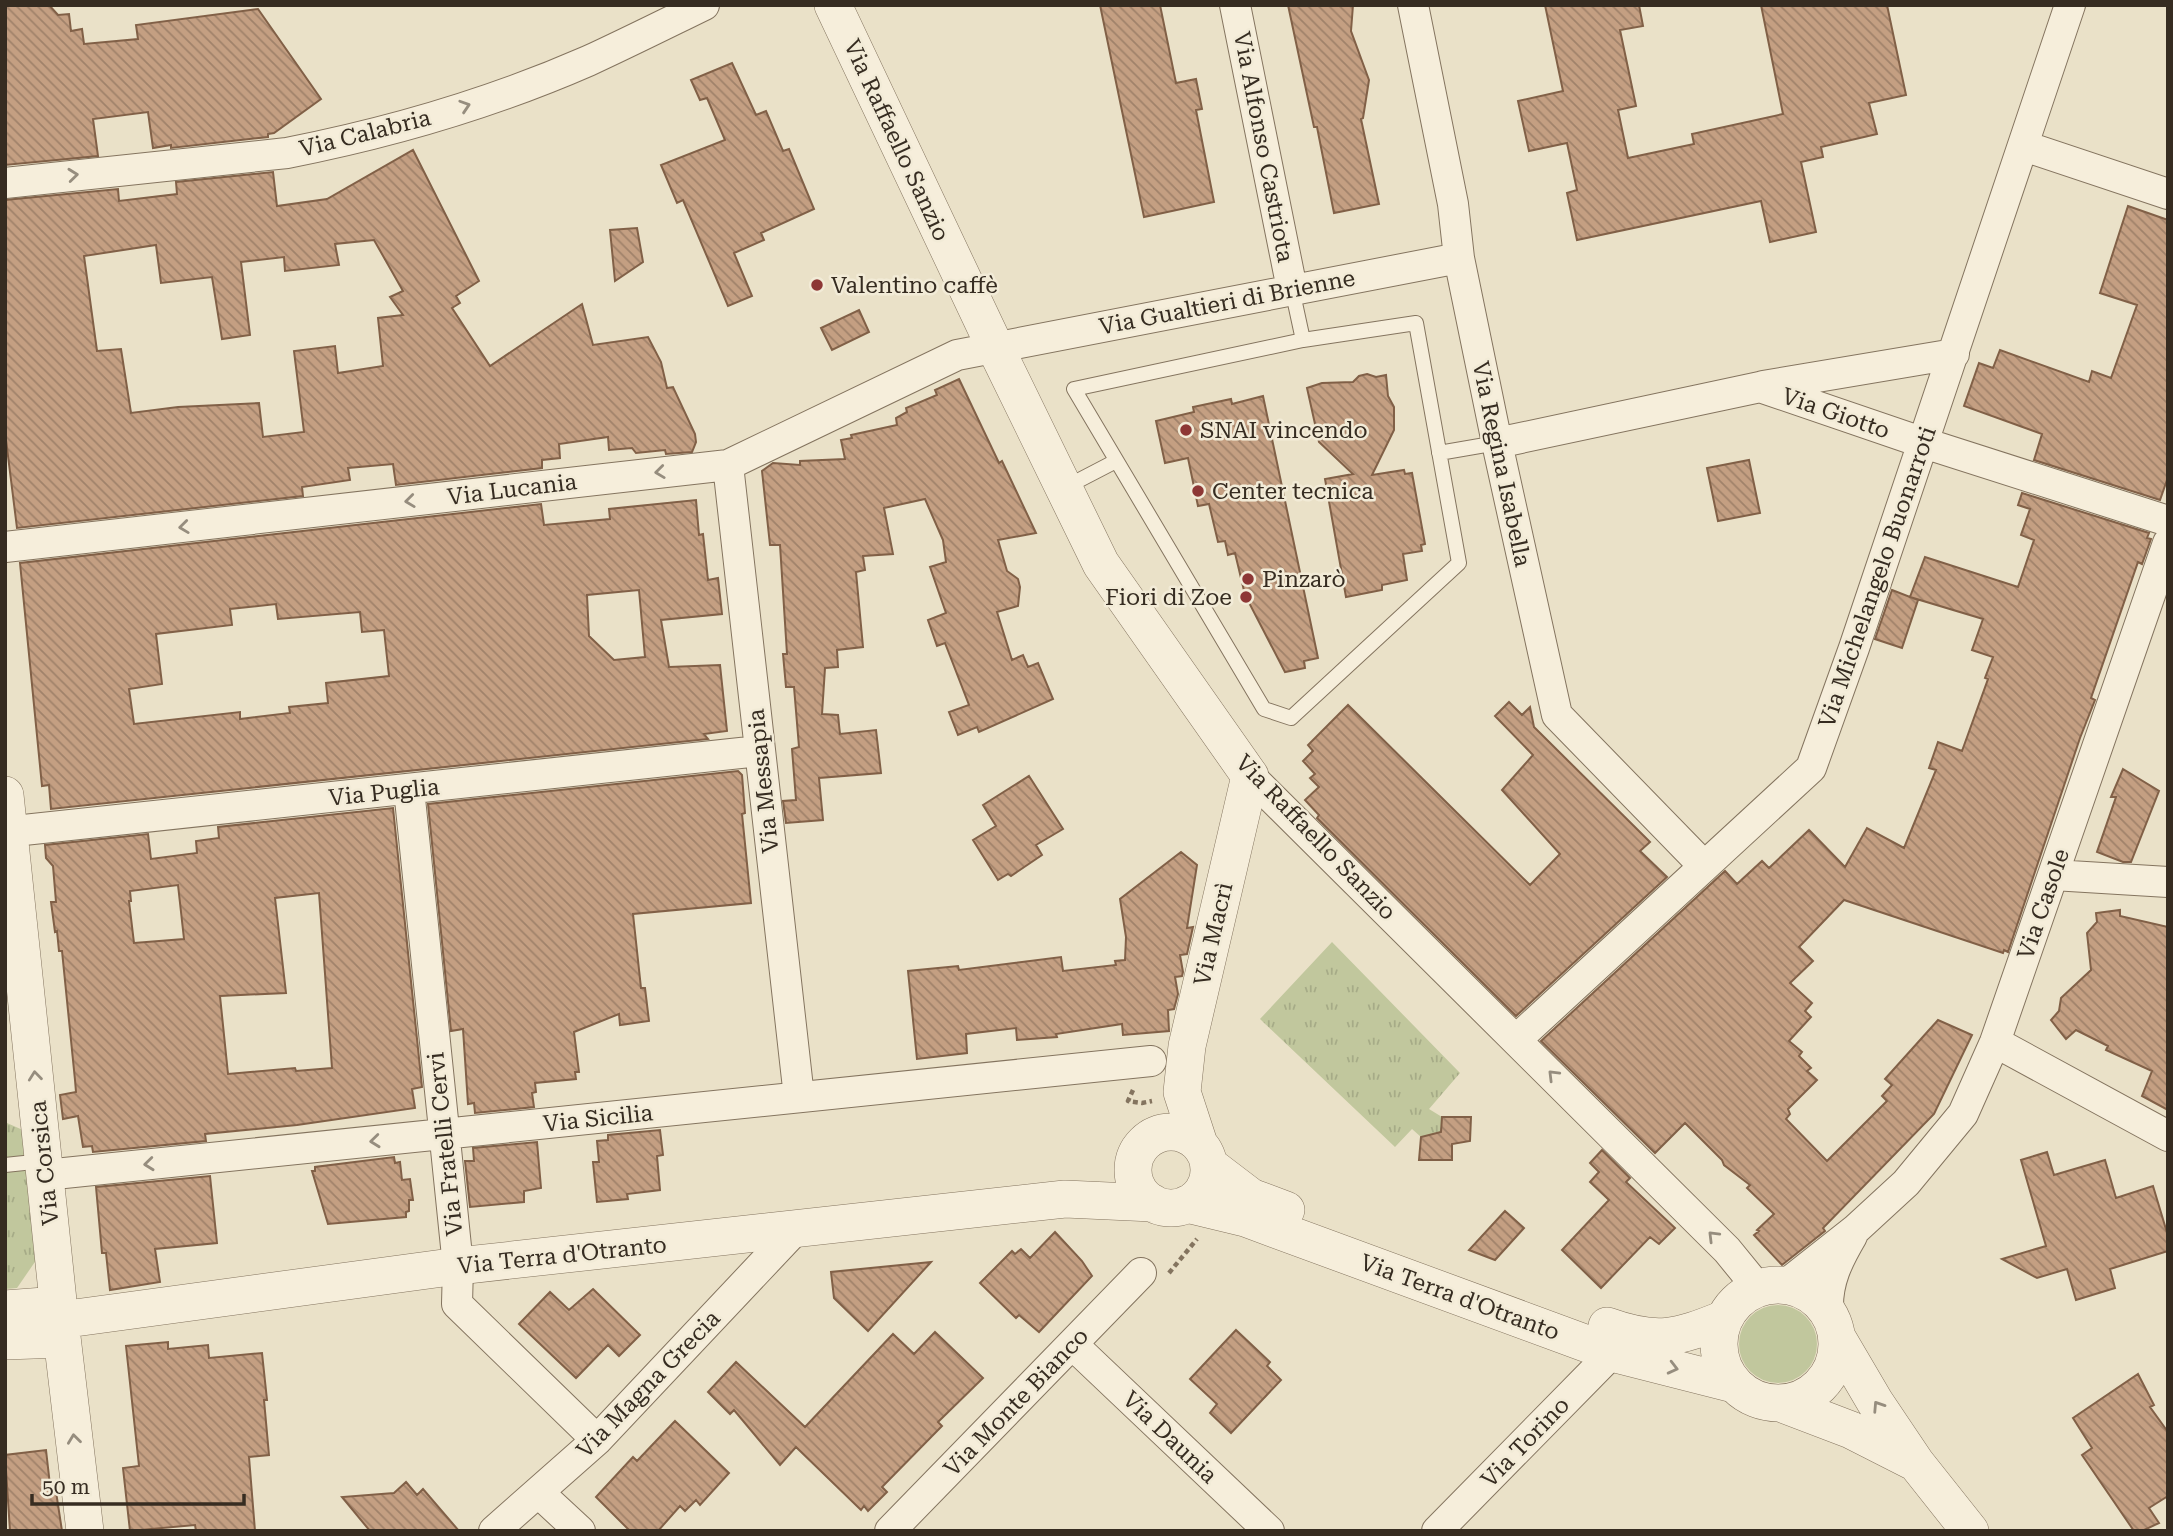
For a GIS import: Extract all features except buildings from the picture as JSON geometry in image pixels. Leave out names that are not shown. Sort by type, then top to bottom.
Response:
[{"type":"street","name":"Via Calabria","points":[[5,183],[286,153],[331,144],[420,120],[520,88],[588,61],[704,5]]},
{"type":"street","name":"Via Raffaello Sanzio","points":[[833,5],[1101,564],[1250,776],[1727,1250],[1771,1286]]},
{"type":"street","name":"Via Alfonso Castriota","points":[[1235,5],[1292,289]]},
{"type":"street","name":"Via Regina Isabella","points":[[1413,5],[1453,204],[1459,258],[1557,715],[1704,866]]},
{"type":"street","name":"Via Michelangelo Buonarroti","points":[[1517,1039],[1811,768],[1924,443],[2070,5]]},
{"type":"street","points":[[2024,146],[2168,194]]},
{"type":"street","name":"Via Gualtieri di Brienne","points":[[995,347],[1459,258]]},
{"type":"street","name":"Via Lucania","points":[[5,547],[728,465],[957,355],[995,347]]},
{"type":"street","points":[[1760,387],[1954,354]]},
{"type":"street","name":"Via Giotto","points":[[1497,443],[1760,387],[2168,521]]},
{"type":"street","name":"Via Messapia","points":[[728,465],[799,1097]]},
{"type":"street","name":"Via Casole","points":[[1771,1286],[1856,1229],[1906,1182],[1963,1114],[1995,1042],[2168,543]]},
{"type":"street","name":"Via Puglia","points":[[7,832],[759,751]]},
{"type":"street","name":"Via Macrì","points":[[1204,1155],[1182,1092],[1187,1046],[1250,776]]},
{"type":"street","name":"Via Fratelli Cervi","points":[[409,789],[458,1266],[457,1304],[597,1440]]},
{"type":"street","name":"Via Corsica","points":[[5,796],[60,1321],[85,1531]]},
{"type":"street","points":[[2053,875],[2168,882]]},
{"type":"street","points":[[1995,1042],[2168,1136]]},
{"type":"street","name":"Via Sicilia","points":[[45,1168],[443,1134],[1152,1061]]},
{"type":"street","name":"Via Macrì","points":[[1145,1149],[1182,1092]]},
{"type":"street","points":[[1167,1132],[1190,1137],[1204,1155],[1209,1177],[1205,1188],[1187,1206],[1143,1195],[1137,1186],[1145,1149],[1167,1132]]},
{"type":"street","name":"Via Terra d'Otranto","points":[[1065,1199],[1145,1149]]},
{"type":"street","name":"Via Terra d'Otranto","points":[[1204,1155],[1251,1197],[1620,1331],[1647,1338],[1686,1334],[1724,1319]]},
{"type":"street","name":"Via Terra d'Otranto","points":[[60,1321],[458,1266],[1065,1199],[1187,1206],[1612,1353],[1734,1384]]},
{"type":"street","name":"Via Magna Grecia","points":[[494,1531],[597,1440],[796,1229]]},
{"type":"street","name":"Via Casole","points":[[1833,1325],[1827,1290],[1837,1262],[1856,1229]]},
{"type":"street","name":"Via Monte Bianco","points":[[890,1531],[1141,1273]]},
{"type":"street","points":[[1916,1463],[1851,1430],[1783,1404],[1756,1400],[1734,1384],[1721,1360],[1720,1332],[1724,1319],[1733,1306],[1744,1295],[1771,1286],[1801,1289],[1816,1297],[1875,1402],[1916,1463],[1970,1531]]},
{"type":"street","points":[[5,1309],[60,1321]]},
{"type":"street","points":[[5,1341],[60,1321]]},
{"type":"street","points":[[1783,1404],[1812,1393],[1824,1383],[1833,1370],[1837,1355],[1833,1325]]},
{"type":"street","name":"Via Daunia","points":[[1072,1344],[1269,1531]]},
{"type":"street","name":"Via Torino","points":[[1437,1531],[1612,1353]]},
{"type":"street","points":[[539,1493],[580,1531]]},
{"type":"lane","points":[[1292,289],[1303,340]]},
{"type":"lane","points":[[1416,323],[1439,453],[1459,563],[1291,718],[1264,709],[1074,389],[1303,340],[1416,323]]},
{"type":"lane","points":[[1439,453],[1497,443]]},
{"type":"lane","points":[[1064,488],[1116,461]]},
{"type":"lane","points":[[5,1165],[45,1168]]},
{"type":"path","points":[[1141,1273],[1169,1273],[1187,1206]]},
{"type":"green space","points":[[1332,942],[1460,1073],[1429,1109],[1442,1117],[1471,1117],[1470,1141],[1452,1144],[1452,1160],[1419,1160],[1421,1137],[1412,1129],[1395,1147],[1260,1019]]},
{"type":"green space","points":[[5,1113],[7,1123],[25,1131],[39,1256],[17,1288],[5,1289]]},
{"type":"green space","points":[[1778,1305],[1793,1308],[1810,1322],[1817,1344],[1814,1359],[1800,1376],[1778,1383],[1763,1380],[1746,1366],[1739,1344],[1742,1329],[1756,1312]]},
{"type":"place","name":"Valentino caffè","points":[[817,285]]},
{"type":"place","name":"SNAI vincendo","points":[[1186,430]]},
{"type":"place","name":"Center tecnica","points":[[1198,491]]},
{"type":"place","name":"Pinzarò","points":[[1248,579]]},
{"type":"place","name":"Fiori di Zoe","points":[[1246,597]]}]
